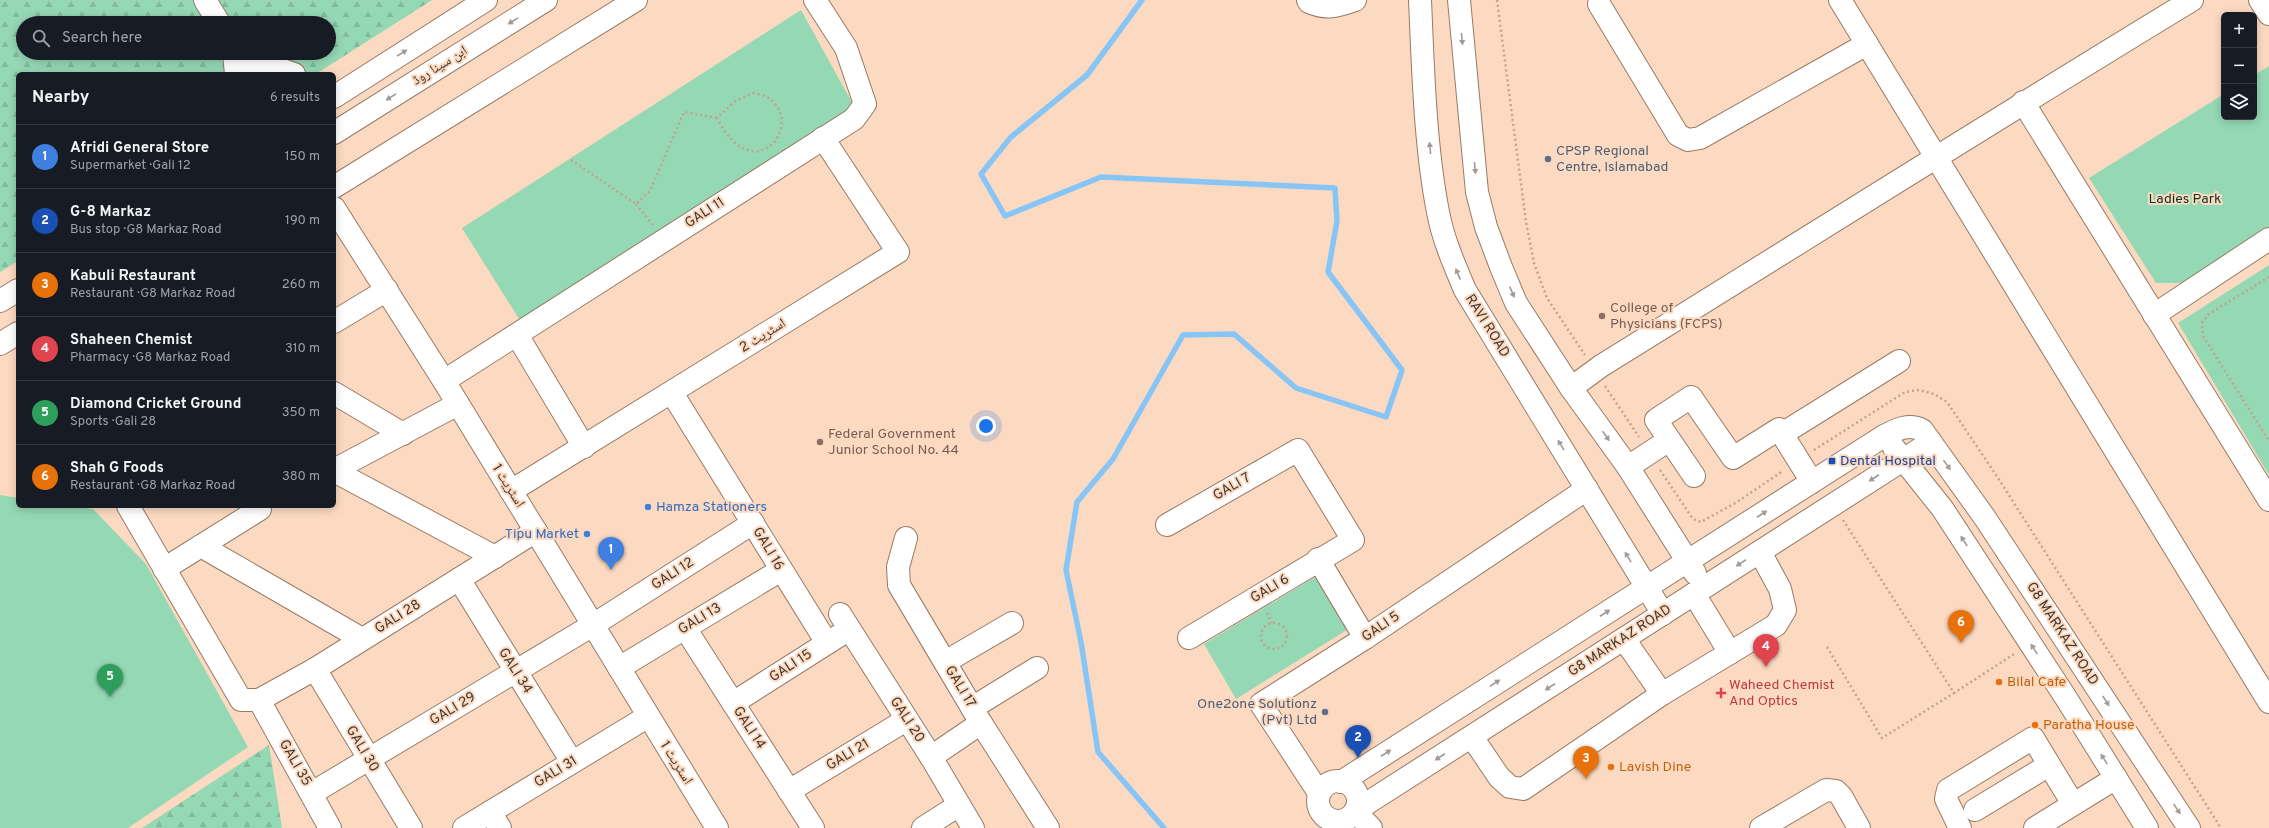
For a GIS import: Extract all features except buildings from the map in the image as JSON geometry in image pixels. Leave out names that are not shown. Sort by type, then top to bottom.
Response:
[{"type":"street","points":[[205,0],[215,16]]},
{"type":"street","points":[[336,96],[486,0]]},
{"type":"street","name":"ابن سینا روڈ","points":[[336,132],[546,0]]},
{"type":"street","points":[[336,186],[636,0]]},
{"type":"street","name":"GALI 11","points":[[444,381],[854,119],[865,104],[846,48],[815,0]]},
{"type":"street","points":[[1308,0],[1309,2],[1321,7],[1333,8],[1355,0]]},
{"type":"street","name":"RAVI ROAD","points":[[1420,0],[1429,144],[1438,212],[1448,250],[1465,290],[1663,614]]},
{"type":"street","points":[[1458,0],[1477,192],[1486,227],[1516,303],[1572,388],[1628,467],[1688,561],[1699,591],[1730,653]]},
{"type":"street","points":[[1840,0],[1938,158],[2269,702]]},
{"type":"street","points":[[1572,388],[1602,366],[1938,158],[2023,102],[2192,0]]},
{"type":"street","points":[[2260,0],[2269,14]]},
{"type":"street","points":[[1599,4],[1678,135],[1688,140],[1700,138],[1867,44]]},
{"type":"street","points":[[235,60],[236,72]]},
{"type":"street","points":[[242,60],[250,72]]},
{"type":"street","points":[[258,60],[288,72]]},
{"type":"street","points":[[336,79],[365,77]]},
{"type":"street","points":[[2023,102],[2269,500]]},
{"type":"street","name":"اسٹریٹ 2","points":[[511,491],[672,393],[898,252],[823,138]]},
{"type":"street","name":"اسٹریٹ 1","points":[[336,211],[388,290],[716,828]]},
{"type":"street","points":[[2154,315],[2269,239]]},
{"type":"street","points":[[336,321],[388,290]]},
{"type":"street","points":[[0,301],[16,291]]},
{"type":"street","points":[[0,344],[16,334]]},
{"type":"street","points":[[517,334],[584,447]]},
{"type":"street","points":[[1782,434],[1899,361]]},
{"type":"street","name":"GALI 16","points":[[672,393],[827,643]]},
{"type":"street","points":[[336,394],[403,434]]},
{"type":"street","points":[[1694,476],[1656,420],[1691,397],[1733,458],[1779,429],[1812,482]]},
{"type":"street","points":[[336,469],[458,404]]},
{"type":"street","name":"G8 MARKAZ ROAD","points":[[1341,782],[1645,586],[1688,561],[1884,436],[1900,429],[1916,427],[1922,430],[1985,518],[2189,828]]},
{"type":"street","points":[[1884,436],[1942,508],[2066,698],[2147,828]]},
{"type":"street","points":[[1628,467],[1670,440]]},
{"type":"street","name":"G8 MARKAZ ROAD","points":[[1355,811],[1931,442]]},
{"type":"street","name":"GALI 7","points":[[1167,525],[1298,450],[1353,540]]},
{"type":"street","points":[[336,471],[495,557]]},
{"type":"street","name":"GALI 5","points":[[1319,794],[1261,704],[1365,638],[1587,489]]},
{"type":"street","points":[[129,508],[242,700],[259,700]]},
{"type":"street","points":[[164,569],[258,508]]},
{"type":"street","name":"GALI 12","points":[[593,625],[753,523]]},
{"type":"street","name":"GALI 28","points":[[259,700],[315,669],[536,531]]},
{"type":"street","name":"GALI 17","points":[[906,538],[898,567],[899,585],[977,716],[1048,828]]},
{"type":"street","name":"GALI 6","points":[[1189,638],[1318,559],[1353,540]]},
{"type":"street","points":[[201,546],[362,639]]},
{"type":"street","points":[[1472,737],[1499,777],[1510,787],[1523,788],[1662,694],[1776,625],[1784,610],[1780,589],[1760,552]]},
{"type":"street","points":[[1318,559],[1365,638]]},
{"type":"street","name":"GALI 13","points":[[619,668],[781,570]]},
{"type":"street","name":"GALI 34","points":[[459,579],[572,762]]},
{"type":"street","name":"GALI 15","points":[[733,703],[827,643],[845,621]]},
{"type":"street","name":"GALI 20","points":[[845,621],[906,720],[931,757],[973,828]]},
{"type":"street","points":[[945,662],[1012,623]]},
{"type":"street","name":"GALI 29","points":[[312,794],[593,625]]},
{"type":"street","name":"GALI 14","points":[[685,628],[813,828]]},
{"type":"street","points":[[1624,639],[1662,694]]},
{"type":"street","points":[[931,757],[977,716],[1037,668]]},
{"type":"street","name":"GALI 30","points":[[315,669],[411,828]]},
{"type":"street","points":[[2066,698],[2092,680]]},
{"type":"street","name":"GALI 35","points":[[259,700],[330,828]]},
{"type":"street","name":"GALI 31","points":[[464,828],[495,820],[572,762],[647,716]]},
{"type":"street","name":"GALI 21","points":[[789,791],[906,720]]},
{"type":"street","points":[[1960,828],[1946,799],[1948,790],[2033,738],[2073,804]]},
{"type":"street","points":[[1975,810],[2049,765]]},
{"type":"street","points":[[2035,828],[2116,778]]},
{"type":"street","points":[[1341,782],[1347,784],[1356,793],[1358,805],[1355,811],[1346,820],[1335,825],[1321,813],[1318,800],[1319,794],[1328,784],[1341,782]]},
{"type":"street","points":[[1761,828],[1826,790],[1836,791],[1841,796],[1859,828]]},
{"type":"street","points":[[923,828],[959,805]]},
{"type":"street","points":[[1355,811],[1371,828]]},
{"type":"path","points":[[636,204],[650,191],[684,112],[717,118],[732,141],[751,151],[763,151],[776,141],[782,131],[782,120],[776,106],[767,97],[753,93],[734,102],[717,118]]},
{"type":"path","points":[[571,160],[636,204],[666,239]]},
{"type":"path","points":[[2269,277],[2209,314],[2202,323],[2203,336],[2269,441]]},
{"type":"path","points":[[1884,404],[1905,392],[1919,390],[1934,394],[1947,402],[1998,478],[2221,828]]},
{"type":"path","points":[[1833,504],[1954,693]]},
{"type":"path","points":[[1276,623],[1284,627],[1287,635],[1285,643],[1274,648],[1266,645],[1262,635],[1265,627],[1276,623]]},
{"type":"path","points":[[1827,647],[1882,738],[2030,643]]},
{"type":"green space","points":[[0,0],[432,0],[319,72],[16,72],[16,262],[0,272]]},
{"type":"green space","points":[[801,10],[855,108],[521,322],[462,228]]},
{"type":"green space","name":"Ladies Park","points":[[2269,66],[2269,227],[2183,283],[2156,283],[2089,178],[2221,96],[2221,120],[2257,120],[2257,73]]},
{"type":"green space","points":[[2269,265],[2269,475],[2178,323]]},
{"type":"green space","points":[[0,495],[16,498],[16,508],[93,509],[146,564],[248,747],[128,828],[0,828]]},
{"type":"green space","points":[[1315,577],[1347,630],[1236,699],[1204,644]]},
{"type":"green space","points":[[269,745],[282,828],[142,828]]},
{"type":"waterway","points":[[1142,0],[1087,75],[1011,137],[981,174],[1005,216],[1101,177],[1335,188],[1337,221],[1328,272],[1402,370],[1386,417],[1296,388],[1234,334],[1183,335],[1113,459],[1077,502],[1066,570],[1081,642],[1098,752],[1164,828]]},
{"type":"place","name":"CPSP Regional Centre, Islamabad","points":[[1548,159]]},
{"type":"place","name":"College of Physicians (FCPS)","points":[[1602,316]]},
{"type":"place","name":"Federal Government Junior School No. 44","points":[[820,442]]},
{"type":"place","name":"Dental Hospital","points":[[1832,461]]},
{"type":"place","name":"Hamza Stationers","points":[[648,507]]},
{"type":"place","name":"Tipu Market","points":[[587,534]]},
{"type":"place","name":"Afridi General Store","points":[[611,570]]},
{"type":"place","name":"Shah G Foods","points":[[1961,643]]},
{"type":"place","name":"Shaheen Chemist","points":[[1766,667]]},
{"type":"place","name":"Bilal Cafe","points":[[1999,682]]},
{"type":"place","name":"Waheed Chemist And Optics","points":[[1721,693]]},
{"type":"place","name":"Diamond Cricket Ground","points":[[110,697]]},
{"type":"place","name":"One2one Solutionz (Pvt) Ltd","points":[[1325,712]]},
{"type":"place","name":"Paratha House","points":[[2035,725]]},
{"type":"place","name":"G-8 Markaz","points":[[1358,758]]},
{"type":"place","name":"Lavish Dine","points":[[1611,767]]},
{"type":"place","name":"Kabuli Restaurant","points":[[1586,779]]}]
